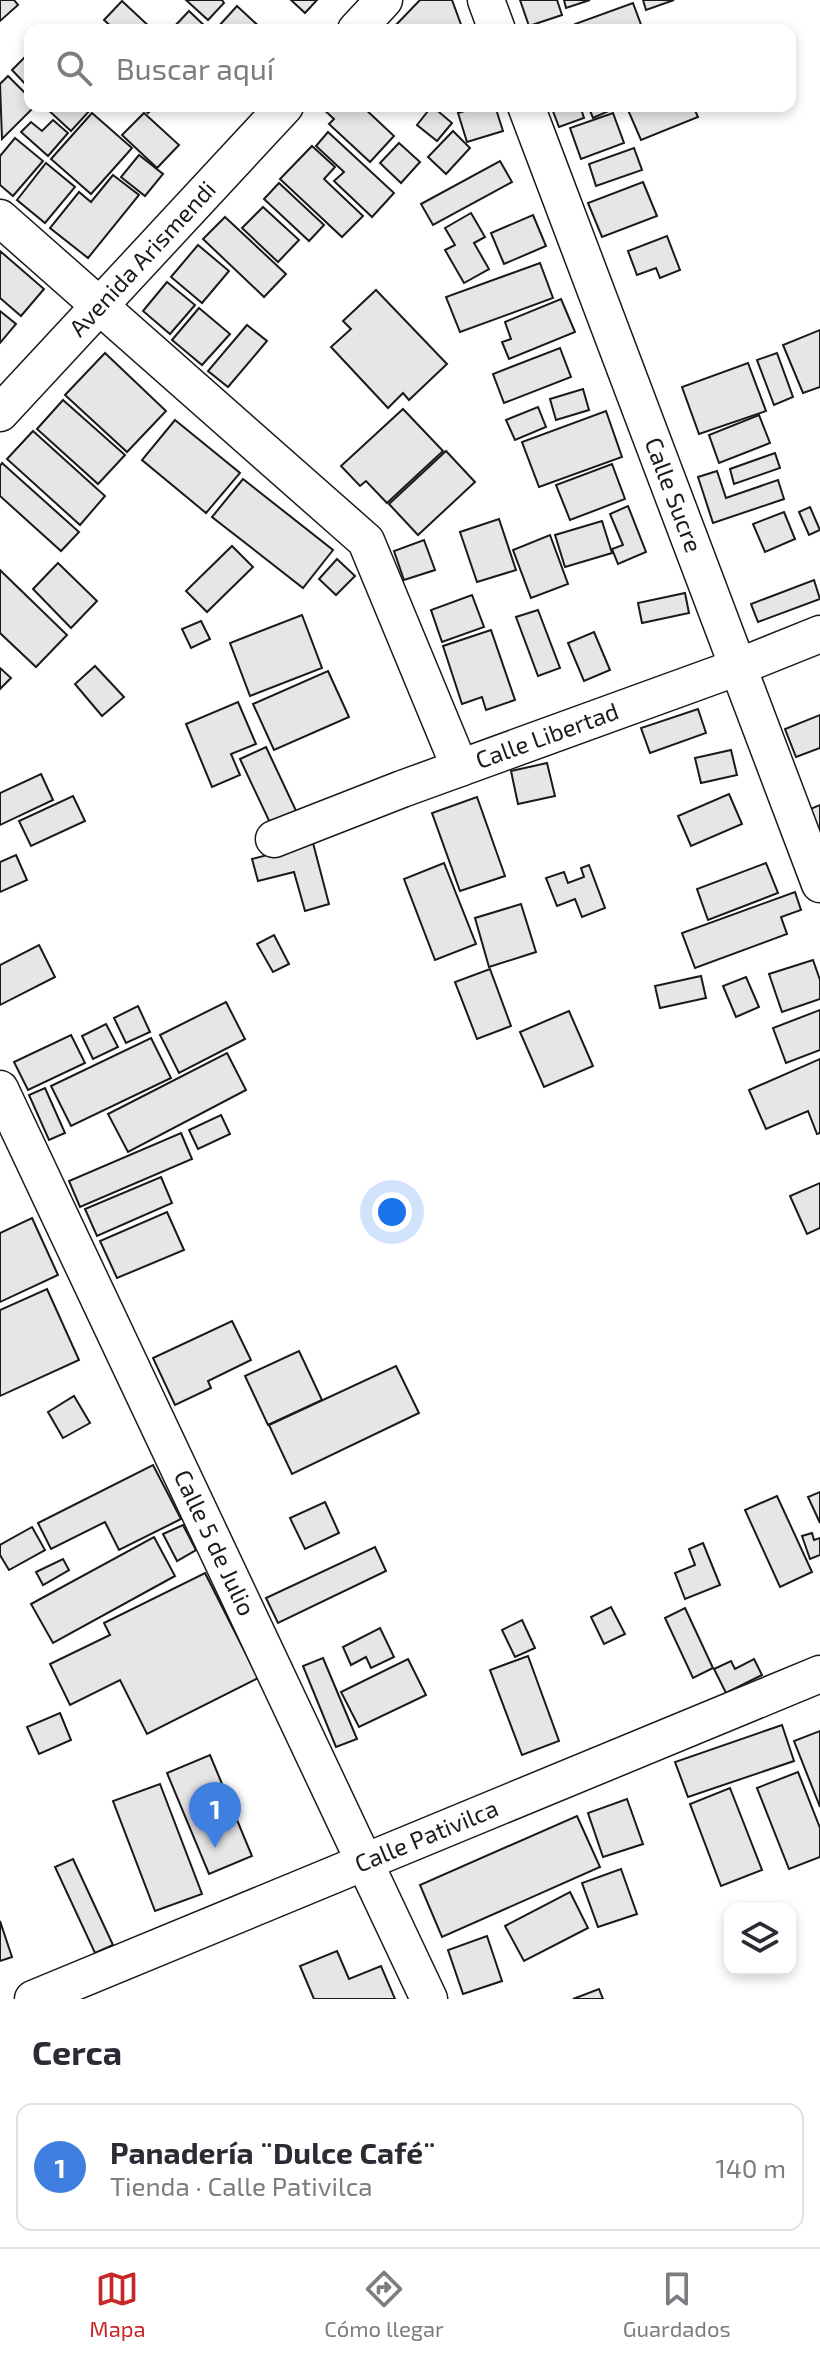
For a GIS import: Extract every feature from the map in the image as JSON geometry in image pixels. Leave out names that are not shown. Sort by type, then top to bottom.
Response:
[{"type":"street","points":[[362,24],[384,0]]},
{"type":"street","points":[[486,0],[495,24]]},
{"type":"street","name":"Avenida Arismendi","points":[[0,413],[279,112]]},
{"type":"street","name":"Calle Sucre","points":[[528,112],[820,884]]},
{"type":"street","points":[[0,218],[366,541],[460,768]]},
{"type":"street","name":"Calle Libertad","points":[[274,839],[820,634]]},
{"type":"street","name":"Calle 5 de Julio","points":[[0,1089],[429,1999]]},
{"type":"street","name":"Calle Pativilca","points":[[33,1999],[820,1674]]},
{"type":"building","points":[[0,0],[14,0],[18,5],[0,21]]},
{"type":"building","points":[[186,0],[222,0],[224,3],[208,20]]},
{"type":"building","points":[[291,0],[317,0],[305,13]]},
{"type":"building","points":[[420,0],[452,0],[461,24],[397,24]]},
{"type":"building","points":[[520,0],[557,0],[562,15],[528,24]]},
{"type":"building","points":[[564,0],[590,0],[566,8]]},
{"type":"building","points":[[643,0],[674,0],[646,10]]},
{"type":"building","points":[[122,1],[147,24],[108,24],[104,20]]},
{"type":"building","points":[[633,3],[641,24],[575,24]]},
{"type":"building","points":[[237,6],[256,24],[221,24]]},
{"type":"building","points":[[189,11],[203,24],[177,24]]},
{"type":"building","points":[[24,58],[24,83],[12,70]]},
{"type":"building","points":[[8,76],[24,92],[24,112],[29,112],[2,139],[0,84]]},
{"type":"building","points":[[50,112],[88,112],[71,131]]},
{"type":"building","points":[[326,112],[368,112],[394,136],[370,162],[329,124],[334,119]]},
{"type":"building","points":[[427,112],[439,112],[452,123],[437,141],[417,125]]},
{"type":"building","points":[[497,112],[503,131],[467,142],[458,113]]},
{"type":"building","points":[[553,112],[582,112],[584,118],[559,127]]},
{"type":"building","points":[[590,112],[606,112],[593,118]]},
{"type":"building","points":[[629,112],[696,112],[698,117],[641,140]]},
{"type":"building","points":[[92,113],[132,148],[91,194],[51,159]]},
{"type":"building","points":[[144,113],[179,145],[157,168],[122,135]]},
{"type":"building","points":[[613,113],[624,143],[581,159],[570,128]]},
{"type":"building","points":[[53,120],[68,133],[48,156],[21,132],[31,122],[42,131]]},
{"type":"building","points":[[453,131],[470,148],[446,174],[428,157]]},
{"type":"building","points":[[328,132],[394,193],[372,217],[334,181],[344,172],[316,146]]},
{"type":"building","points":[[15,138],[43,161],[13,196],[0,185],[0,156]]},
{"type":"building","points":[[399,143],[420,162],[401,183],[380,163]]},
{"type":"building","points":[[312,146],[335,167],[324,179],[363,216],[342,237],[280,179]]},
{"type":"building","points":[[634,148],[642,170],[596,186],[589,164]]},
{"type":"building","points":[[139,155],[163,174],[145,196],[121,177]]},
{"type":"building","points":[[500,161],[512,182],[433,225],[421,204]]},
{"type":"building","points":[[46,163],[75,187],[45,223],[17,200]]},
{"type":"building","points":[[113,175],[139,195],[88,258],[50,228],[79,192],[91,202]]},
{"type":"building","points":[[643,182],[657,216],[602,237],[588,203]]},
{"type":"building","points":[[279,183],[324,225],[309,241],[264,199]]},
{"type":"building","points":[[263,207],[299,240],[278,262],[242,228]]},
{"type":"building","points":[[471,213],[485,237],[474,243],[489,269],[464,283],[445,250],[455,245],[445,228]]},
{"type":"building","points":[[533,215],[546,246],[504,264],[491,233]]},
{"type":"building","points":[[225,217],[286,274],[264,297],[203,239]]},
{"type":"building","points":[[667,236],[680,270],[660,278],[656,268],[637,275],[628,251]]},
{"type":"building","points":[[198,245],[229,271],[202,303],[171,277]]},
{"type":"building","points":[[0,251],[44,289],[21,316],[0,298]]},
{"type":"building","points":[[540,263],[553,298],[460,332],[446,297]]},
{"type":"building","points":[[167,282],[195,305],[170,334],[143,311]]},
{"type":"building","points":[[376,290],[447,364],[409,400],[403,393],[388,408],[331,347],[351,329],[343,321]]},
{"type":"building","points":[[561,299],[575,332],[509,359],[502,342],[511,339],[505,322]]},
{"type":"building","points":[[199,308],[230,334],[202,365],[172,340]]},
{"type":"building","points":[[0,311],[16,324],[0,343]]},
{"type":"building","points":[[247,325],[267,341],[228,387],[208,371]]},
{"type":"building","points":[[820,330],[820,387],[803,393],[783,345]]},
{"type":"building","points":[[560,348],[571,377],[504,403],[493,374]]},
{"type":"building","points":[[105,353],[166,411],[127,452],[65,395]]},
{"type":"building","points":[[777,353],[793,397],[774,405],[757,360]]},
{"type":"building","points":[[748,363],[766,411],[699,434],[682,387]]},
{"type":"building","points":[[583,389],[589,410],[556,420],[550,399]]},
{"type":"building","points":[[63,400],[125,455],[98,484],[37,429]]},
{"type":"building","points":[[538,407],[546,427],[515,440],[506,420]]},
{"type":"building","points":[[403,409],[443,451],[387,503],[366,481],[360,486],[341,466]]},
{"type":"building","points":[[606,411],[622,457],[539,487],[522,442]]},
{"type":"building","points":[[759,415],[770,443],[719,463],[709,435]]},
{"type":"building","points":[[175,420],[240,473],[206,513],[142,460]]},
{"type":"building","points":[[33,431],[105,496],[80,525],[7,459]]},
{"type":"building","points":[[446,451],[475,482],[418,535],[389,504]]},
{"type":"building","points":[[775,453],[780,468],[734,484],[730,469]]},
{"type":"building","points":[[2,463],[79,532],[61,551],[0,496]]},
{"type":"building","points":[[612,464],[625,499],[570,520],[556,485]]},
{"type":"building","points":[[717,471],[726,498],[778,480],[784,499],[713,523],[698,477]]},
{"type":"building","points":[[243,479],[333,550],[303,588],[212,517]]},
{"type":"building","points":[[628,506],[646,552],[618,564],[612,549],[623,545],[610,514]]},
{"type":"building","points":[[810,507],[820,530],[809,535],[799,512]]},
{"type":"building","points":[[784,512],[795,539],[765,552],[753,524]]},
{"type":"building","points":[[499,519],[516,570],[477,582],[460,532]]},
{"type":"building","points":[[602,521],[612,553],[565,567],[555,535]]},
{"type":"building","points":[[550,535],[568,584],[531,598],[513,550]]},
{"type":"building","points":[[424,540],[435,570],[404,580],[394,551]]},
{"type":"building","points":[[232,546],[253,567],[207,612],[186,591]]},
{"type":"building","points":[[337,559],[355,576],[336,595],[319,579]]},
{"type":"building","points":[[58,563],[97,601],[71,628],[33,589]]},
{"type":"building","points":[[0,570],[67,635],[36,667],[0,633]]},
{"type":"building","points":[[814,580],[820,599],[758,622],[751,604]]},
{"type":"building","points":[[685,593],[689,613],[642,623],[638,603]]},
{"type":"building","points":[[472,595],[484,627],[442,642],[431,610]]},
{"type":"building","points":[[538,610],[560,668],[538,676],[516,617]]},
{"type":"building","points":[[302,615],[322,668],[250,696],[230,643]]},
{"type":"building","points":[[201,621],[210,639],[191,648],[182,629]]},
{"type":"building","points":[[491,630],[515,700],[486,710],[482,697],[462,704],[443,646]]},
{"type":"building","points":[[594,632],[610,670],[584,681],[568,643]]},
{"type":"building","points":[[95,666],[124,697],[102,716],[75,684]]},
{"type":"building","points":[[0,668],[11,678],[0,689]]},
{"type":"building","points":[[328,671],[349,717],[274,750],[253,704]]},
{"type":"building","points":[[238,702],[256,744],[231,754],[240,775],[212,787],[186,724]]},
{"type":"building","points":[[698,709],[706,733],[650,753],[641,728]]},
{"type":"building","points":[[820,715],[820,748],[796,757],[785,729]]},
{"type":"building","points":[[266,747],[298,815],[272,827],[240,759]]},
{"type":"building","points":[[731,750],[737,775],[701,783],[695,758]]},
{"type":"building","points":[[547,763],[555,796],[518,804],[511,771]]},
{"type":"building","points":[[41,774],[53,800],[0,825],[0,793]]},
{"type":"building","points":[[729,794],[742,824],[691,846],[678,816]]},
{"type":"building","points":[[73,796],[85,821],[31,846],[19,821]]},
{"type":"building","points":[[477,797],[505,876],[460,891],[432,813]]},
{"type":"building","points":[[820,805],[820,840],[808,810]]},
{"type":"building","points":[[313,843],[329,904],[305,911],[294,872],[258,881],[252,859]]},
{"type":"building","points":[[16,855],[27,880],[0,892],[0,862]]},
{"type":"building","points":[[444,863],[476,944],[435,960],[404,879]]},
{"type":"building","points":[[766,863],[778,893],[708,920],[697,889]]},
{"type":"building","points":[[589,865],[605,908],[582,917],[575,899],[557,906],[546,878],[564,872],[568,883],[584,877],[581,868]]},
{"type":"building","points":[[795,892],[801,910],[781,917],[787,934],[695,968],[682,933]]},
{"type":"building","points":[[521,904],[536,952],[489,967],[475,918]]},
{"type":"building","points":[[274,935],[289,964],[273,972],[257,944]]},
{"type":"building","points":[[39,945],[55,977],[0,1005],[0,965]]},
{"type":"building","points":[[813,960],[820,980],[820,999],[782,1012],[769,974]]},
{"type":"building","points":[[490,969],[511,1026],[477,1039],[455,982]]},
{"type":"building","points":[[701,976],[706,998],[660,1008],[655,986]]},
{"type":"building","points":[[746,977],[759,1007],[736,1017],[723,986]]},
{"type":"building","points":[[226,1002],[245,1039],[179,1073],[160,1035]]},
{"type":"building","points":[[138,1006],[150,1032],[126,1043],[114,1018]]},
{"type":"building","points":[[820,1010],[820,1050],[786,1063],[773,1028]]},
{"type":"building","points":[[569,1011],[593,1066],[544,1087],[520,1032]]},
{"type":"building","points":[[106,1024],[118,1047],[93,1059],[82,1036]]},
{"type":"building","points":[[71,1035],[85,1063],[28,1090],[14,1062]]},
{"type":"building","points":[[151,1038],[171,1078],[71,1126],[51,1086]]},
{"type":"building","points":[[227,1053],[246,1090],[128,1152],[108,1114]]},
{"type":"building","points":[[820,1059],[820,1133],[817,1134],[808,1111],[766,1129],[749,1090]]},
{"type":"building","points":[[45,1088],[65,1133],[49,1140],[29,1095]]},
{"type":"building","points":[[221,1115],[230,1134],[198,1149],[189,1130]]},
{"type":"building","points":[[181,1133],[192,1159],[80,1207],[69,1181]]},
{"type":"building","points":[[161,1177],[172,1203],[97,1236],[85,1209]]},
{"type":"building","points":[[820,1183],[820,1228],[807,1234],[790,1196]]},
{"type":"building","points":[[167,1212],[184,1250],[117,1278],[100,1241]]},
{"type":"building","points":[[32,1218],[58,1275],[0,1302],[0,1233]]},
{"type":"building","points":[[47,1289],[79,1360],[0,1396],[0,1310]]},
{"type":"building","points":[[232,1321],[251,1360],[208,1381],[211,1388],[175,1405],[153,1358]]},
{"type":"building","points":[[299,1351],[322,1400],[268,1425],[245,1376]]},
{"type":"building","points":[[396,1366],[419,1413],[292,1474],[269,1425]]},
{"type":"building","points":[[74,1396],[90,1423],[63,1438],[48,1412]]},
{"type":"building","points":[[153,1465],[181,1519],[119,1550],[105,1522],[51,1549],[38,1523]]},
{"type":"building","points":[[820,1492],[820,1523],[808,1497]]},
{"type":"building","points":[[777,1496],[812,1572],[780,1587],[745,1510]]},
{"type":"building","points":[[325,1502],[339,1533],[305,1549],[290,1518]]},
{"type":"building","points":[[183,1525],[196,1550],[177,1561],[163,1534]]},
{"type":"building","points":[[32,1527],[45,1550],[9,1570],[0,1555],[0,1545]]},
{"type":"building","points":[[812,1533],[814,1540],[820,1538],[820,1555],[810,1559],[802,1536]]},
{"type":"building","points":[[154,1537],[175,1576],[53,1643],[31,1604]]},
{"type":"building","points":[[703,1543],[720,1585],[685,1599],[675,1573],[695,1565],[689,1549]]},
{"type":"building","points":[[375,1547],[386,1571],[278,1623],[266,1598]]},
{"type":"building","points":[[63,1559],[69,1570],[43,1585],[36,1572]]},
{"type":"building","points":[[205,1573],[258,1678],[147,1734],[120,1680],[70,1705],[50,1664],[110,1635],[104,1623]]},
{"type":"building","points":[[611,1607],[625,1634],[604,1644],[591,1617]]},
{"type":"building","points":[[685,1608],[713,1668],[693,1678],[665,1618]]},
{"type":"building","points":[[522,1620],[535,1648],[515,1657],[502,1630]]},
{"type":"building","points":[[380,1628],[394,1657],[371,1668],[366,1657],[351,1665],[343,1647]]},
{"type":"building","points":[[528,1656],[559,1741],[522,1755],[490,1670]]},
{"type":"building","points":[[323,1658],[357,1739],[336,1747],[303,1666]]},
{"type":"building","points":[[408,1659],[426,1695],[359,1727],[341,1692]]},
{"type":"building","points":[[754,1659],[762,1675],[726,1693],[714,1669],[731,1661],[735,1669]]},
{"type":"building","points":[[60,1713],[71,1740],[39,1754],[27,1727]]},
{"type":"building","points":[[782,1725],[794,1761],[688,1797],[675,1762]]},
{"type":"building","points":[[820,1731],[820,1807],[794,1741]]},
{"type":"building","points":[[210,1755],[252,1856],[209,1874],[167,1773]]},
{"type":"building","points":[[798,1772],[820,1828],[820,1857],[789,1869],[757,1788]]},
{"type":"building","points":[[160,1784],[202,1894],[155,1911],[113,1801]]},
{"type":"building","points":[[730,1788],[762,1870],[721,1886],[690,1804]]},
{"type":"building","points":[[627,1799],[643,1844],[603,1857],[588,1813]]},
{"type":"building","points":[[577,1816],[600,1867],[442,1937],[420,1885]]},
{"type":"building","points":[[73,1859],[113,1945],[95,1953],[55,1867]]},
{"type":"building","points":[[621,1869],[637,1914],[598,1927],[582,1883]]},
{"type":"building","points":[[570,1892],[588,1928],[524,1961],[505,1926]]},
{"type":"building","points":[[0,1921],[12,1957],[0,1961]]},
{"type":"building","points":[[487,1936],[502,1981],[463,1994],[448,1950]]},
{"type":"building","points":[[337,1951],[349,1979],[381,1966],[395,1999],[314,1999],[300,1966]]},
{"type":"building","points":[[599,1989],[603,1999],[573,1999]]},
{"type":"place","name":"Panadería ¨Dulce Café¨","points":[[215,1848]]}]
